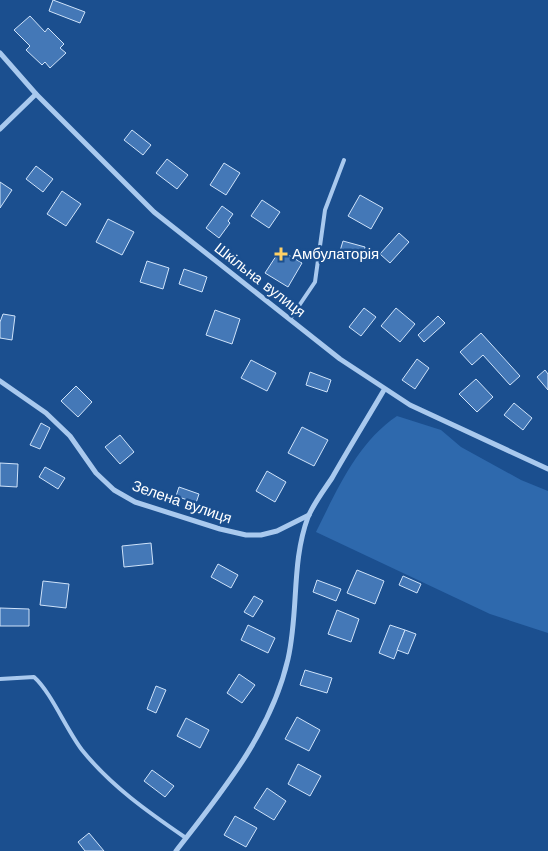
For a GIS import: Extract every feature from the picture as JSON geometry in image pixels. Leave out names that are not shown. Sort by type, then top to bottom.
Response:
[{"type":"street","name":"Шкільна вулиця","points":[[0,53],[36,94],[154,212],[340,359],[384,390],[410,405],[548,468]]},
{"type":"street","points":[[0,129],[36,94]]},
{"type":"street","name":"Зелена вулиця","points":[[0,380],[46,413],[70,436],[96,473],[114,490],[135,502],[220,529],[246,535],[261,535],[277,531],[309,515]]},
{"type":"street","points":[[176,851],[234,775],[258,735],[274,699],[287,660],[295,617],[297,552],[309,515],[384,390]]},
{"type":"lane","points":[[290,319],[315,282],[325,210],[344,160]]},
{"type":"lane","points":[[0,679],[34,677],[41,684],[61,720],[81,749],[101,772],[138,806],[186,838]]},
{"type":"shaded area","points":[[397,416],[441,430],[461,447],[521,480],[548,491],[548,633],[490,614],[316,532],[340,484],[359,453],[383,427]]},
{"type":"building","points":[[53,0],[85,12],[80,23],[49,11]]},
{"type":"building","points":[[30,16],[45,32],[48,28],[64,44],[60,48],[66,53],[50,68],[45,62],[42,65],[26,50],[30,46],[14,30]]},
{"type":"building","points":[[132,130],[151,145],[143,155],[124,140]]},
{"type":"building","points":[[167,159],[188,175],[177,189],[156,173]]},
{"type":"building","points":[[224,163],[240,173],[226,195],[210,185]]},
{"type":"building","points":[[36,166],[53,179],[43,192],[26,179]]},
{"type":"building","points":[[0,182],[12,190],[0,208]]},
{"type":"building","points":[[62,191],[81,204],[66,226],[47,214]]},
{"type":"building","points":[[360,195],[383,208],[371,229],[348,216]]},
{"type":"building","points":[[262,200],[280,212],[269,228],[251,216]]},
{"type":"building","points":[[222,206],[233,214],[228,221],[230,223],[219,238],[206,228]]},
{"type":"building","points":[[108,219],[134,232],[122,255],[96,242]]},
{"type":"building","points":[[399,233],[409,242],[390,263],[380,254]]},
{"type":"building","points":[[343,241],[365,247],[362,258],[340,251]]},
{"type":"building","points":[[280,250],[302,263],[288,287],[265,273]]},
{"type":"building","points":[[147,261],[169,268],[163,289],[140,282]]},
{"type":"building","points":[[184,269],[207,277],[202,292],[179,284]]},
{"type":"building","points":[[364,308],[376,317],[361,336],[349,327]]},
{"type":"building","points":[[396,308],[415,324],[400,342],[381,326]]},
{"type":"building","points":[[215,310],[240,319],[232,344],[206,335]]},
{"type":"building","points":[[3,314],[15,316],[12,340],[0,338],[0,322]]},
{"type":"building","points":[[438,316],[445,323],[424,342],[418,335]]},
{"type":"building","points":[[481,333],[520,376],[510,385],[483,355],[472,365],[460,352]]},
{"type":"building","points":[[417,359],[429,368],[415,389],[402,380]]},
{"type":"building","points":[[251,360],[276,373],[267,391],[241,378]]},
{"type":"building","points":[[545,370],[548,374],[548,390],[537,377]]},
{"type":"building","points":[[310,372],[331,380],[327,392],[306,385]]},
{"type":"building","points":[[476,379],[493,397],[477,412],[459,394]]},
{"type":"building","points":[[76,386],[92,402],[78,417],[61,401]]},
{"type":"building","points":[[514,403],[532,418],[523,430],[504,415]]},
{"type":"building","points":[[41,423],[50,428],[40,449],[30,445]]},
{"type":"building","points":[[302,427],[328,440],[314,466],[288,453]]},
{"type":"building","points":[[120,435],[134,452],[120,464],[105,447]]},
{"type":"building","points":[[0,463],[18,464],[17,487],[0,486]]},
{"type":"building","points":[[45,467],[65,478],[58,489],[39,477]]},
{"type":"building","points":[[267,471],[286,482],[275,502],[256,491]]},
{"type":"building","points":[[179,487],[199,494],[196,503],[176,496]]},
{"type":"building","points":[[151,543],[153,564],[124,567],[122,546]]},
{"type":"building","points":[[218,564],[238,575],[231,588],[211,577]]},
{"type":"building","points":[[357,570],[384,581],[375,604],[347,593]]},
{"type":"building","points":[[403,576],[421,584],[417,593],[399,585]]},
{"type":"building","points":[[317,580],[341,589],[336,601],[313,592]]},
{"type":"building","points":[[43,581],[69,584],[66,608],[40,605]]},
{"type":"building","points":[[254,596],[263,601],[253,617],[244,612]]},
{"type":"building","points":[[0,608],[29,609],[29,626],[0,626]]},
{"type":"building","points":[[337,610],[359,619],[351,642],[328,634]]},
{"type":"building","points":[[248,625],[275,638],[268,653],[241,640]]},
{"type":"building","points":[[390,625],[405,630],[394,659],[379,653]]},
{"type":"building","points":[[405,630],[416,634],[408,654],[397,650]]},
{"type":"building","points":[[305,670],[332,678],[327,693],[300,685]]},
{"type":"building","points":[[239,674],[255,685],[242,703],[227,693]]},
{"type":"building","points":[[156,686],[166,690],[156,713],[147,709]]},
{"type":"building","points":[[297,717],[320,730],[309,751],[285,739]]},
{"type":"building","points":[[186,718],[209,730],[200,748],[177,736]]},
{"type":"building","points":[[298,764],[321,776],[310,796],[288,784]]},
{"type":"building","points":[[152,770],[174,786],[165,797],[144,781]]},
{"type":"building","points":[[267,788],[286,801],[274,820],[254,808]]},
{"type":"building","points":[[235,816],[257,828],[246,847],[224,835]]},
{"type":"building","points":[[89,833],[104,851],[85,851],[78,842]]},
{"type":"place","name":"Амбулаторія","points":[[281,254]]}]
